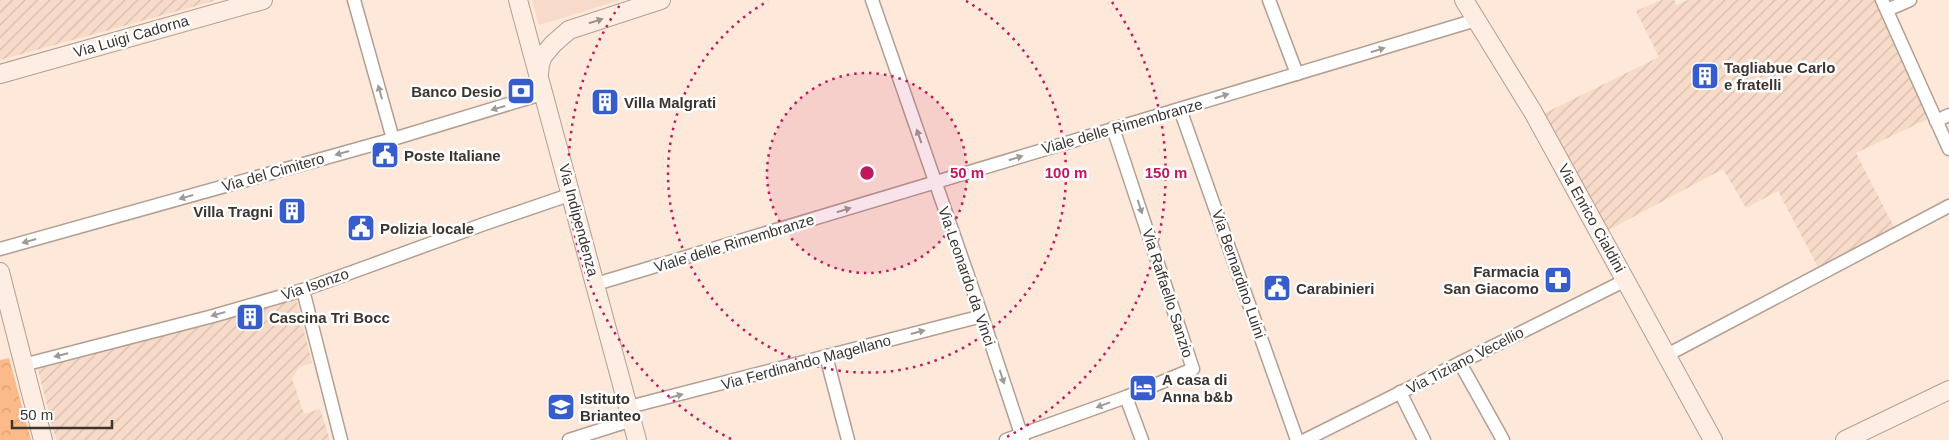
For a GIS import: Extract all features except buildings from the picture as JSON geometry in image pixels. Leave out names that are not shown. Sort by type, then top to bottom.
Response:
[{"type":"street","name":"Via Luigi Cadorna","points":[[0,74],[234,4],[263,0]]},
{"type":"street","points":[[354,0],[394,139]]},
{"type":"street","name":"Via Indipendenza","points":[[518,0],[545,93],[637,440]]},
{"type":"street","points":[[525,24],[536,33],[543,34],[569,30],[662,0]]},
{"type":"street","name":"Via Leonardo da Vinci","points":[[872,0],[934,183],[982,316],[1022,438]]},
{"type":"street","points":[[1269,0],[1297,74]]},
{"type":"street","name":"Via Enrico Cialdini","points":[[1464,0],[1533,112],[1713,440]]},
{"type":"street","points":[[1910,0],[1885,5],[1949,149]]},
{"type":"street","name":"Viale delle Rimembranze","points":[[596,284],[1476,20]]},
{"type":"street","points":[[539,74],[543,56],[552,44],[569,30]]},
{"type":"street","name":"Via del Cimitero","points":[[0,249],[394,139],[545,93]]},
{"type":"street","name":"Via Bernardino Luini","points":[[1180,109],[1297,440]]},
{"type":"street","points":[[1936,121],[1949,115]]},
{"type":"street","name":"Via Raffaello Sanzio","points":[[1006,440],[1022,438],[1193,369],[1113,128]]},
{"type":"street","name":"Via Isonzo","points":[[23,364],[204,318],[303,290],[572,194]]},
{"type":"street","points":[[1667,355],[1949,206]]},
{"type":"street","points":[[0,272],[43,440]]},
{"type":"street","name":"Via Tiziano Vecellio","points":[[1305,440],[1626,280]]},
{"type":"street","points":[[303,290],[341,440]]},
{"type":"street","name":"Via Ferdinando Magellano","points":[[569,440],[631,414],[826,356],[982,316]]},
{"type":"street","points":[[826,356],[848,440]]},
{"type":"street","points":[[1460,363],[1503,440]]},
{"type":"street","points":[[1845,440],[1949,390]]},
{"type":"street","points":[[1400,392],[1424,440]]},
{"type":"street","points":[[1126,397],[1142,440]]},
{"type":"shaded area","points":[[0,0],[214,0],[214,1],[0,60]]},
{"type":"shaded area","points":[[532,0],[620,0],[539,25]]},
{"type":"shaded area","points":[[1661,0],[1674,0],[1677,5],[1688,0],[1879,0],[1932,117],[1856,153],[1896,231],[1819,269],[1778,191],[1746,208],[1723,169],[1603,233],[1539,116],[1659,57],[1636,11]]},
{"type":"shaded area","points":[[296,299],[312,363],[299,367],[292,378],[304,414],[320,409],[330,440],[56,440],[37,366]]},
{"type":"green space","points":[[9,358],[31,440],[0,440],[0,360]]},
{"type":"place","name":"Tagliabue Carlo e fratelli","points":[[1705,76]]},
{"type":"place","name":"Banco Desio","points":[[521,91]]},
{"type":"place","name":"Villa Malgrati","points":[[605,102]]},
{"type":"place","name":"Poste Italiane","points":[[385,155]]},
{"type":"place","name":"Villa Tragni","points":[[292,211]]},
{"type":"place","name":"Polizia locale","points":[[361,228]]},
{"type":"place","name":"Farmacia San Giacomo","points":[[1558,280]]},
{"type":"place","name":"Carabinieri","points":[[1277,288]]},
{"type":"place","name":"Cascina Tri Bocc","points":[[250,317]]},
{"type":"place","name":"A casa di Anna b&b","points":[[1143,388]]},
{"type":"place","name":"Istituto Brianteo","points":[[561,407]]}]
